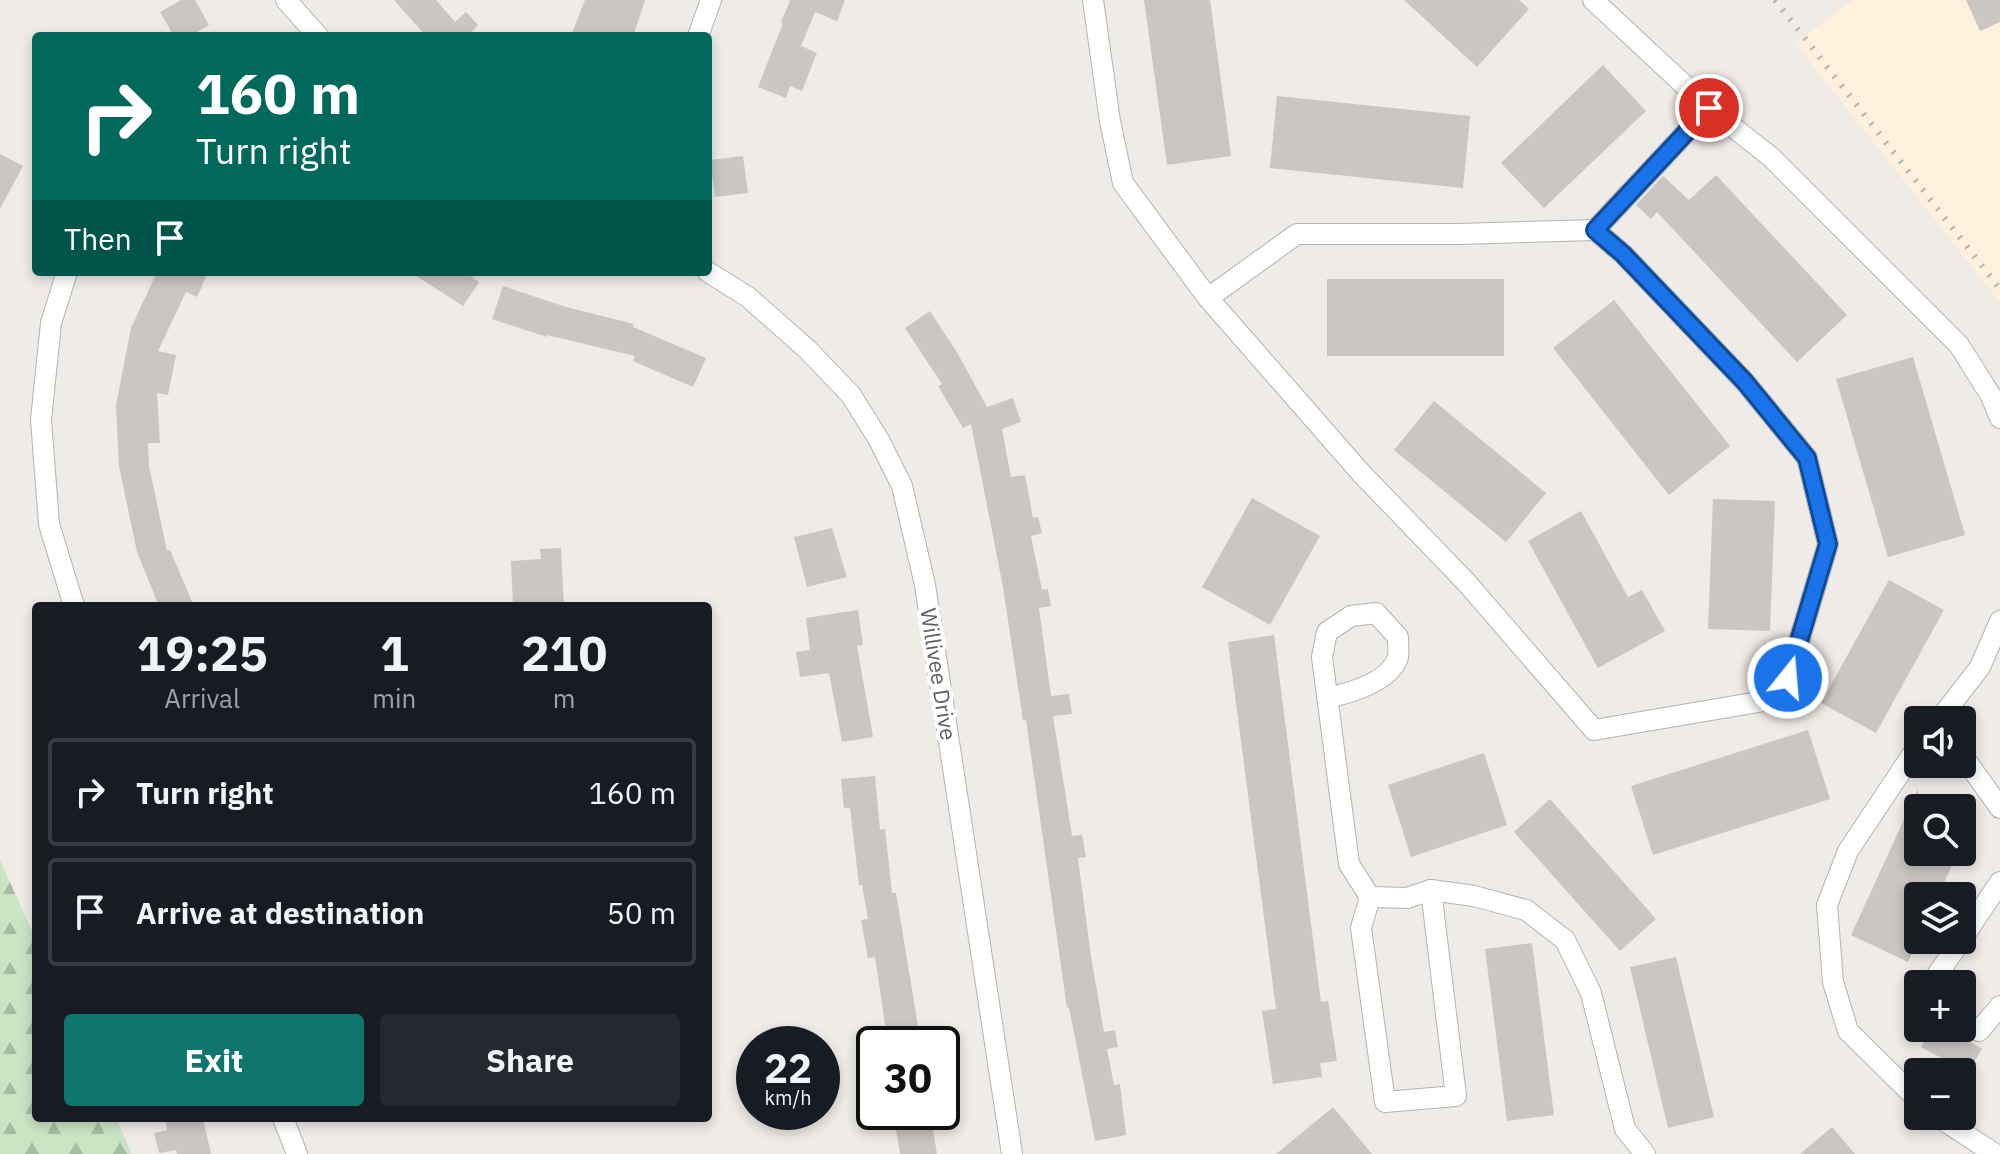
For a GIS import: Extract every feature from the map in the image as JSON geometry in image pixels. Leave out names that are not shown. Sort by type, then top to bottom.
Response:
[{"type":"street","points":[[286,0],[308,32]]},
{"type":"street","points":[[699,32],[711,0]]},
{"type":"street","points":[[1093,0],[1110,121],[1123,183],[1208,298],[1361,473],[1466,582],[1594,730],[1764,701],[1788,678],[1828,544],[1807,458],[1745,382],[1623,254],[1595,230],[1297,234],[1208,298]]},
{"type":"street","points":[[1593,0],[1709,108],[1772,158],[1959,345],[1991,396],[2000,418]]},
{"type":"street","points":[[1595,230],[1709,108]]},
{"type":"street","name":"Willivee Drive","points":[[712,274],[748,297],[808,350],[851,395],[879,440],[902,486],[925,585],[1012,1154]]},
{"type":"street","points":[[66,276],[51,323],[41,420],[49,524],[73,602]]},
{"type":"street","points":[[1327,698],[1356,691],[1380,679],[1398,658],[1398,637],[1376,613],[1351,616],[1327,632],[1322,657],[1327,698],[1349,864],[1370,897],[1361,928],[1385,1102],[1456,1096],[1431,890]]},
{"type":"street","points":[[1950,706],[1980,667],[2000,621]]},
{"type":"street","points":[[1904,767],[1848,851],[1827,905],[1833,982],[1848,1031],[1904,1086]]},
{"type":"street","points":[[1976,775],[2000,808]]},
{"type":"street","points":[[1976,918],[2000,882]]},
{"type":"street","points":[[1370,897],[1407,898],[1431,890],[1474,896],[1526,910],[1565,940],[1591,993],[1625,1129],[1645,1154]]},
{"type":"street","points":[[1976,1029],[1979,1031],[2000,1006]]},
{"type":"street","points":[[285,1122],[297,1154]]},
{"type":"street","points":[[1958,1130],[1995,1154]]},
{"type":"shaded area","points":[[1853,0],[2000,0],[2000,302],[1795,43]]},
{"type":"green space","points":[[0,860],[32,931],[32,1122],[118,1122],[132,1154],[0,1154]]},
{"type":"building","points":[[181,0],[195,0],[209,25],[197,32],[172,32],[160,12]]},
{"type":"building","points":[[394,0],[436,0],[455,22],[466,12],[478,25],[472,32],[422,32]]},
{"type":"building","points":[[585,0],[645,0],[634,32],[573,32]]},
{"type":"building","points":[[788,0],[845,0],[837,21],[815,12],[801,46],[817,53],[802,91],[790,86],[786,98],[758,87],[783,23]]},
{"type":"building","points":[[1144,0],[1210,0],[1231,156],[1167,165]]},
{"type":"building","points":[[1404,0],[1519,0],[1529,9],[1477,67]]},
{"type":"building","points":[[1966,0],[2000,0],[2000,22],[1980,31]]},
{"type":"building","points":[[1603,65],[1646,111],[1544,208],[1501,163]]},
{"type":"building","points":[[1277,96],[1470,116],[1463,188],[1270,168]]},
{"type":"building","points":[[0,154],[23,166],[0,209]]},
{"type":"building","points":[[743,156],[748,193],[715,197],[712,160]]},
{"type":"building","points":[[1716,175],[1847,315],[1797,362],[1657,212],[1651,219],[1636,205],[1663,176],[1689,200]]},
{"type":"building","points":[[155,276],[206,277],[197,297],[186,292],[158,351],[176,355],[168,395],[157,393],[160,443],[148,443],[149,466],[167,551],[170,550],[192,602],[157,602],[137,552],[119,466],[116,405],[131,328]]},
{"type":"building","points":[[416,276],[471,276],[479,282],[463,306]]},
{"type":"building","points":[[1327,279],[1504,279],[1504,356],[1327,356]]},
{"type":"building","points":[[503,286],[566,307],[634,324],[633,327],[706,358],[693,387],[633,361],[635,356],[547,337],[492,319]]},
{"type":"building","points":[[1614,300],[1730,446],[1669,495],[1553,348]]},
{"type":"building","points":[[930,311],[987,407],[1013,398],[1021,422],[1002,429],[1011,477],[1025,475],[1033,518],[1038,517],[1042,533],[1031,536],[1042,590],[1048,589],[1051,606],[1039,608],[1051,696],[1069,694],[1072,714],[1053,716],[1072,836],[1082,835],[1086,857],[1078,858],[1091,957],[1104,1032],[1115,1030],[1118,1047],[1107,1049],[1114,1085],[1120,1084],[1126,1135],[1095,1141],[1067,1008],[1026,720],[1023,720],[1003,587],[971,424],[963,428],[938,386],[942,384],[905,328]]},
{"type":"building","points":[[1913,357],[1965,535],[1888,557],[1836,379]]},
{"type":"building","points":[[1434,401],[1546,493],[1506,542],[1394,450]]},
{"type":"building","points":[[1252,498],[1320,536],[1270,625],[1202,587]]},
{"type":"building","points":[[1713,499],[1775,501],[1770,631],[1708,629]]},
{"type":"building","points":[[1581,511],[1628,597],[1642,590],[1665,631],[1598,668],[1528,541]]},
{"type":"building","points":[[832,528],[847,577],[807,587],[794,537]]},
{"type":"building","points":[[561,548],[564,602],[513,602],[511,561],[541,559],[540,549]]},
{"type":"building","points":[[1889,580],[1944,610],[1876,733],[1821,703]]},
{"type":"building","points":[[858,610],[863,645],[857,646],[873,737],[842,742],[829,673],[800,677],[796,652],[810,650],[806,618]]},
{"type":"building","points":[[1274,635],[1321,1002],[1328,1001],[1337,1061],[1320,1063],[1322,1077],[1273,1084],[1262,1011],[1276,1009],[1228,642]]},
{"type":"building","points":[[1808,730],[1830,799],[1653,855],[1631,786]]},
{"type":"building","points":[[1484,753],[1507,825],[1411,857],[1388,785]]},
{"type":"building","points":[[875,776],[880,830],[885,829],[892,893],[896,893],[918,1026],[885,1026],[875,957],[868,958],[861,920],[868,919],[862,885],[859,885],[850,808],[844,808],[841,779]]},
{"type":"building","points":[[1550,799],[1656,919],[1620,951],[1514,832]]},
{"type":"building","points":[[1904,820],[1904,866],[1952,866],[1944,882],[1904,882],[1904,954],[1912,954],[1908,962],[1851,935]]},
{"type":"building","points":[[1532,943],[1554,1115],[1507,1121],[1485,949]]},
{"type":"building","points":[[1676,957],[1714,1117],[1668,1128],[1630,967]]},
{"type":"building","points":[[1924,1042],[1970,1042],[1982,1049],[1976,1059],[1942,1058],[1921,1047]]},
{"type":"building","points":[[1333,1107],[1372,1154],[1276,1154]]},
{"type":"building","points":[[166,1122],[204,1122],[211,1154],[177,1154],[176,1150],[159,1153],[154,1133],[167,1130]]},
{"type":"building","points":[[1832,1127],[1855,1154],[1800,1154]]},
{"type":"building","points":[[896,1130],[933,1130],[937,1154],[900,1154]]},
{"type":"railway","points":[[1775,0],[2000,289]]},
{"type":"route","points":[[1709,108],[1595,230],[1623,254],[1745,382],[1807,458],[1828,544],[1788,678]]}]
